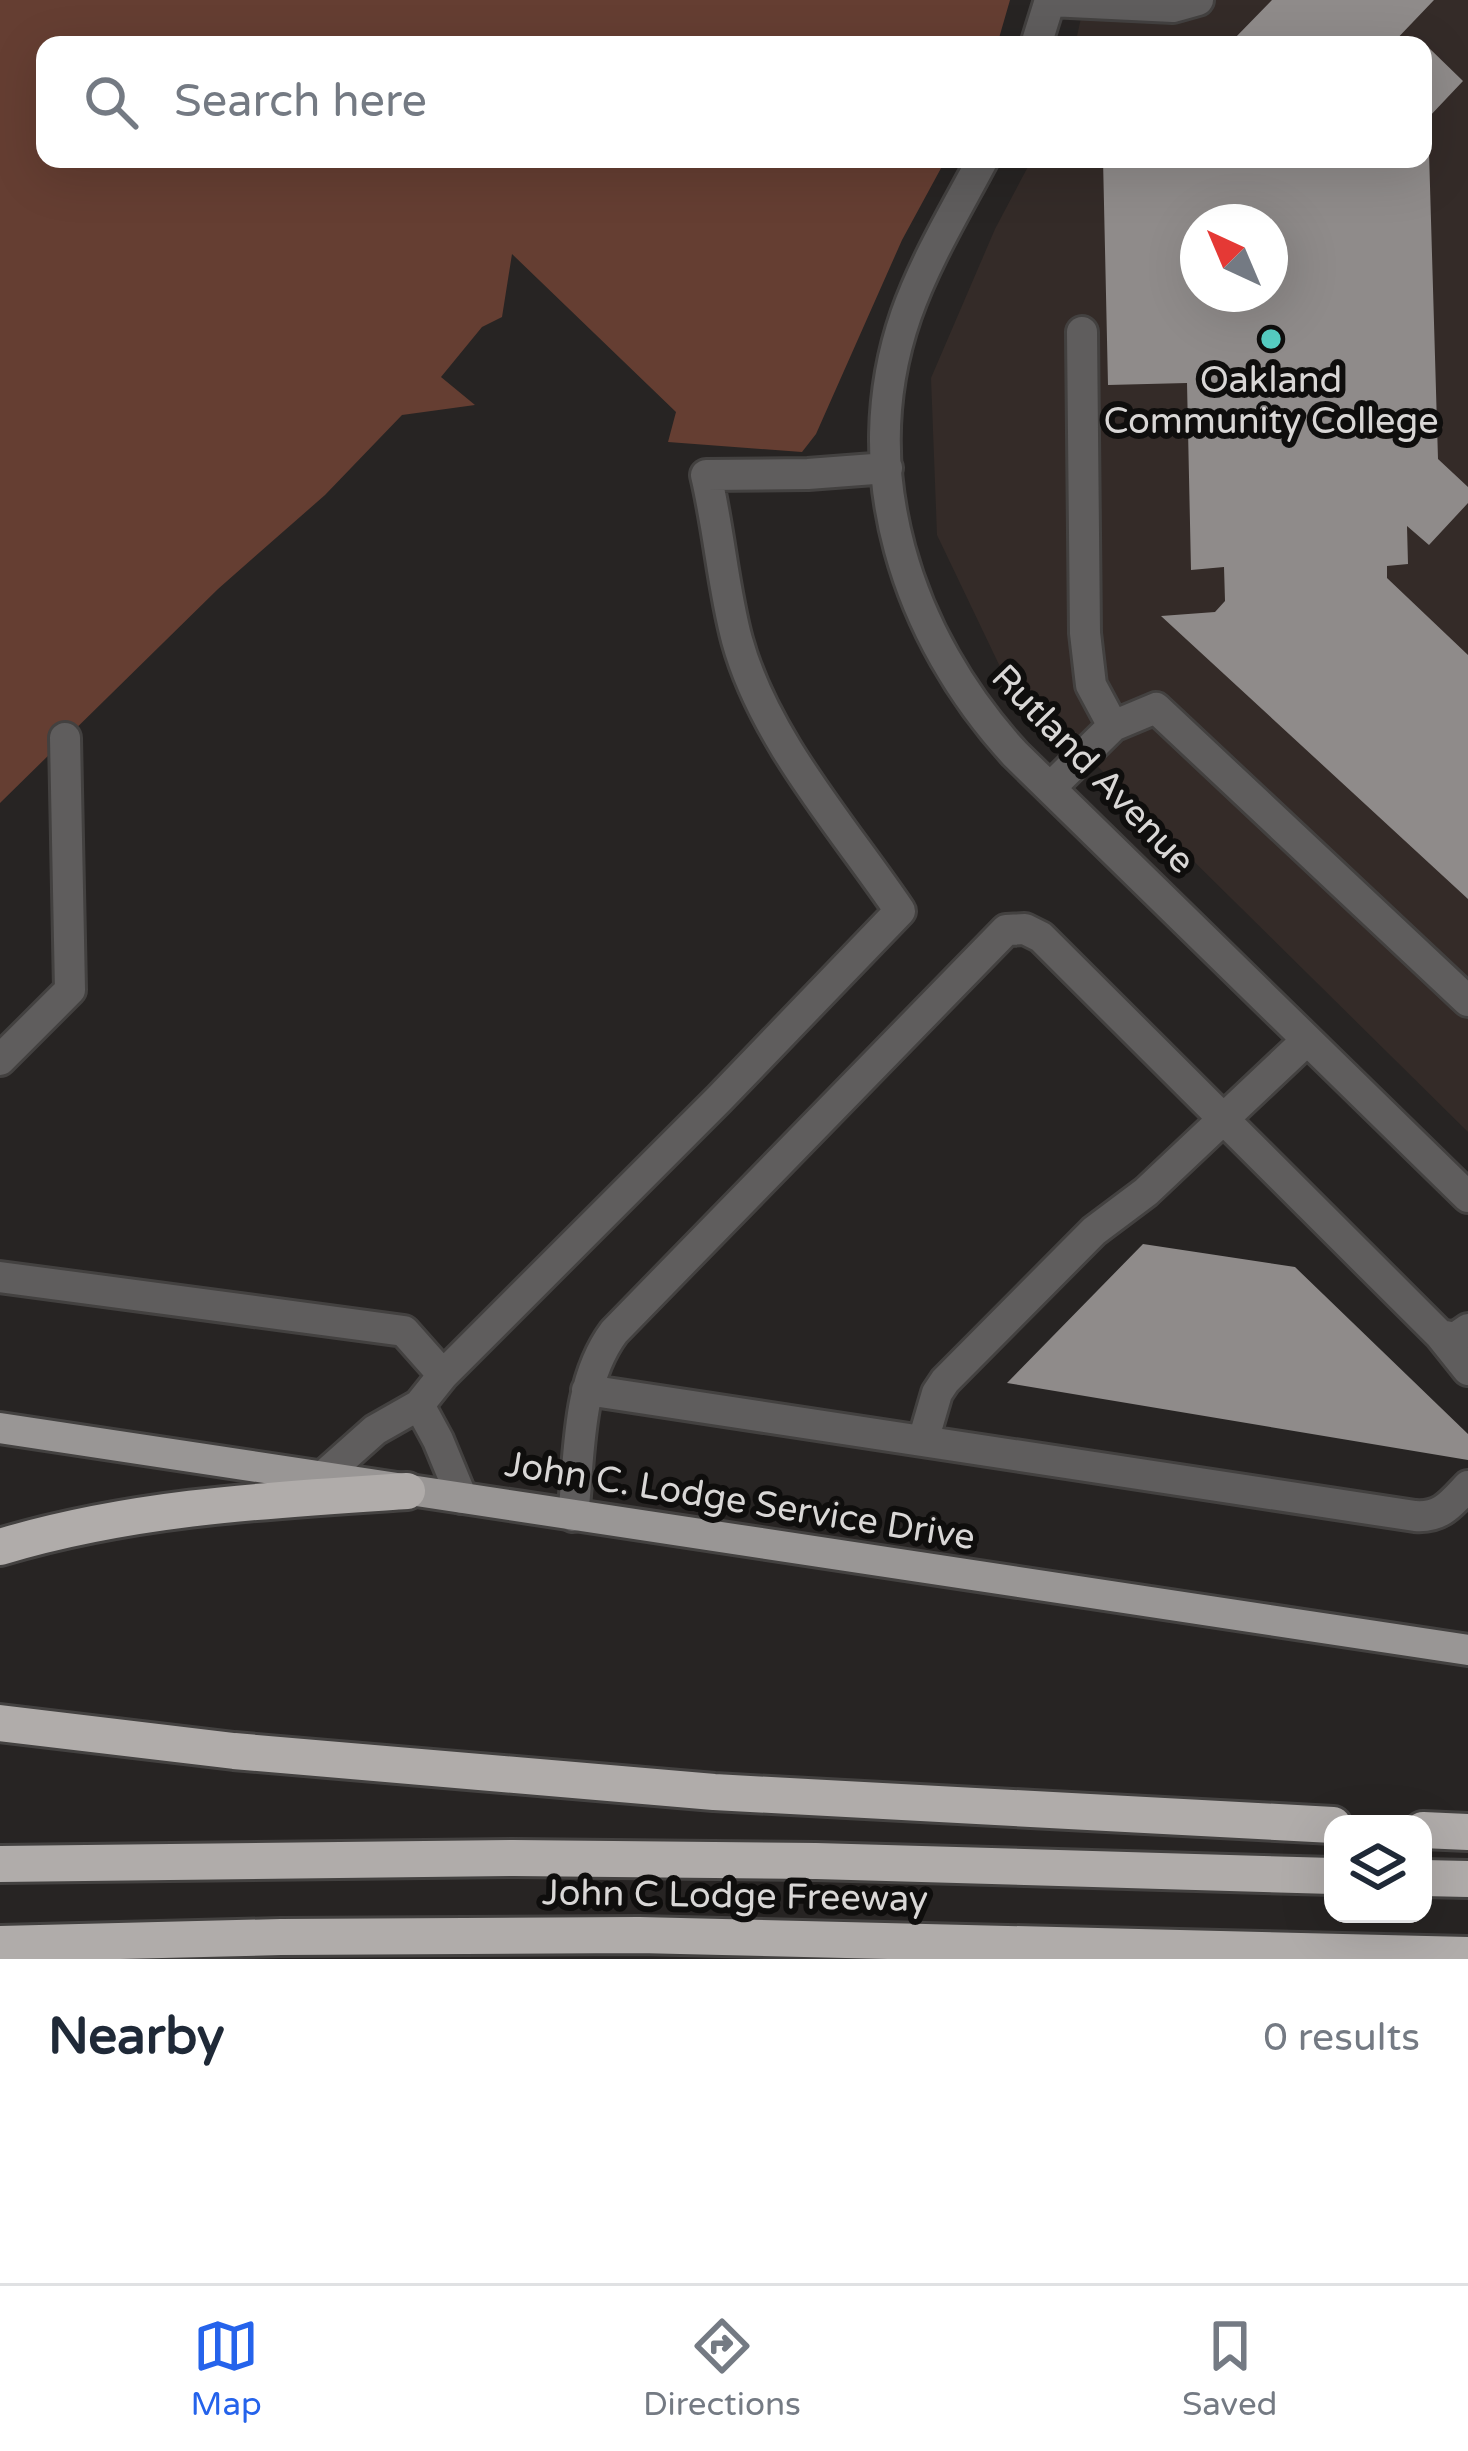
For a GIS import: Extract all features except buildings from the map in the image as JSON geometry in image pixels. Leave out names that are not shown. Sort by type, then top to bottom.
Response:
[{"type":"highway","points":[[0,1547],[61,1528],[210,1504],[407,1491]]},
{"type":"highway","points":[[0,1723],[234,1751],[715,1792],[1324,1825]]},
{"type":"highway","points":[[1432,1830],[1468,1832]]},
{"type":"highway","name":"John C Lodge Freeway","points":[[0,1864],[514,1858],[816,1861],[1324,1876]]},
{"type":"highway","points":[[1432,1878],[1468,1879]]},
{"type":"highway","name":"John C Lodge Freeway","points":[[0,1944],[639,1935],[1468,1955]]},
{"type":"main road","name":"John C. Lodge Service Drive","points":[[0,1427],[1468,1650]]},
{"type":"street","points":[[1039,36],[1050,1],[1173,8],[1198,0]]},
{"type":"street","name":"Rutland Avenue","points":[[978,168],[922,274],[905,318],[889,397],[887,468],[893,524],[905,576],[939,654],[987,724],[1468,1197]]},
{"type":"street","points":[[1082,332],[1085,633],[1091,686],[1113,726]]},
{"type":"street","points":[[320,1478],[375,1430],[419,1406],[443,1375],[719,1100],[900,911],[784,750],[737,642],[721,536],[706,475],[887,468]]},
{"type":"street","points":[[1050,788],[1113,726],[1156,708],[1468,1001]]},
{"type":"street","points":[[0,1060],[70,990],[65,738]]},
{"type":"street","points":[[573,1516],[586,1390],[600,1352],[614,1332],[1006,930],[1025,929],[1041,937],[1224,1122],[1454,1332],[1468,1370]]},
{"type":"street","points":[[923,1442],[945,1381],[1094,1231],[1146,1192],[1306,1041]]},
{"type":"street","points":[[0,1277],[404,1331],[443,1375]]},
{"type":"street","points":[[586,1390],[1414,1516],[1444,1511],[1468,1486]]},
{"type":"street","points":[[419,1406],[439,1440],[462,1498]]},
{"type":"shaded area","points":[[0,0],[1010,0],[1000,36],[36,36],[36,168],[941,168],[902,240],[816,434],[802,452],[668,442],[676,412],[512,254],[502,317],[482,327],[441,377],[475,405],[402,415],[325,495],[218,589],[0,803]]},
{"type":"shaded area","points":[[1085,0],[1468,0],[1468,1132],[1003,673],[937,535],[931,378],[995,229],[1027,168],[1432,168],[1432,36],[1077,36]]},
{"type":"place","name":"Oakland Community College","points":[[1271,339]]}]
